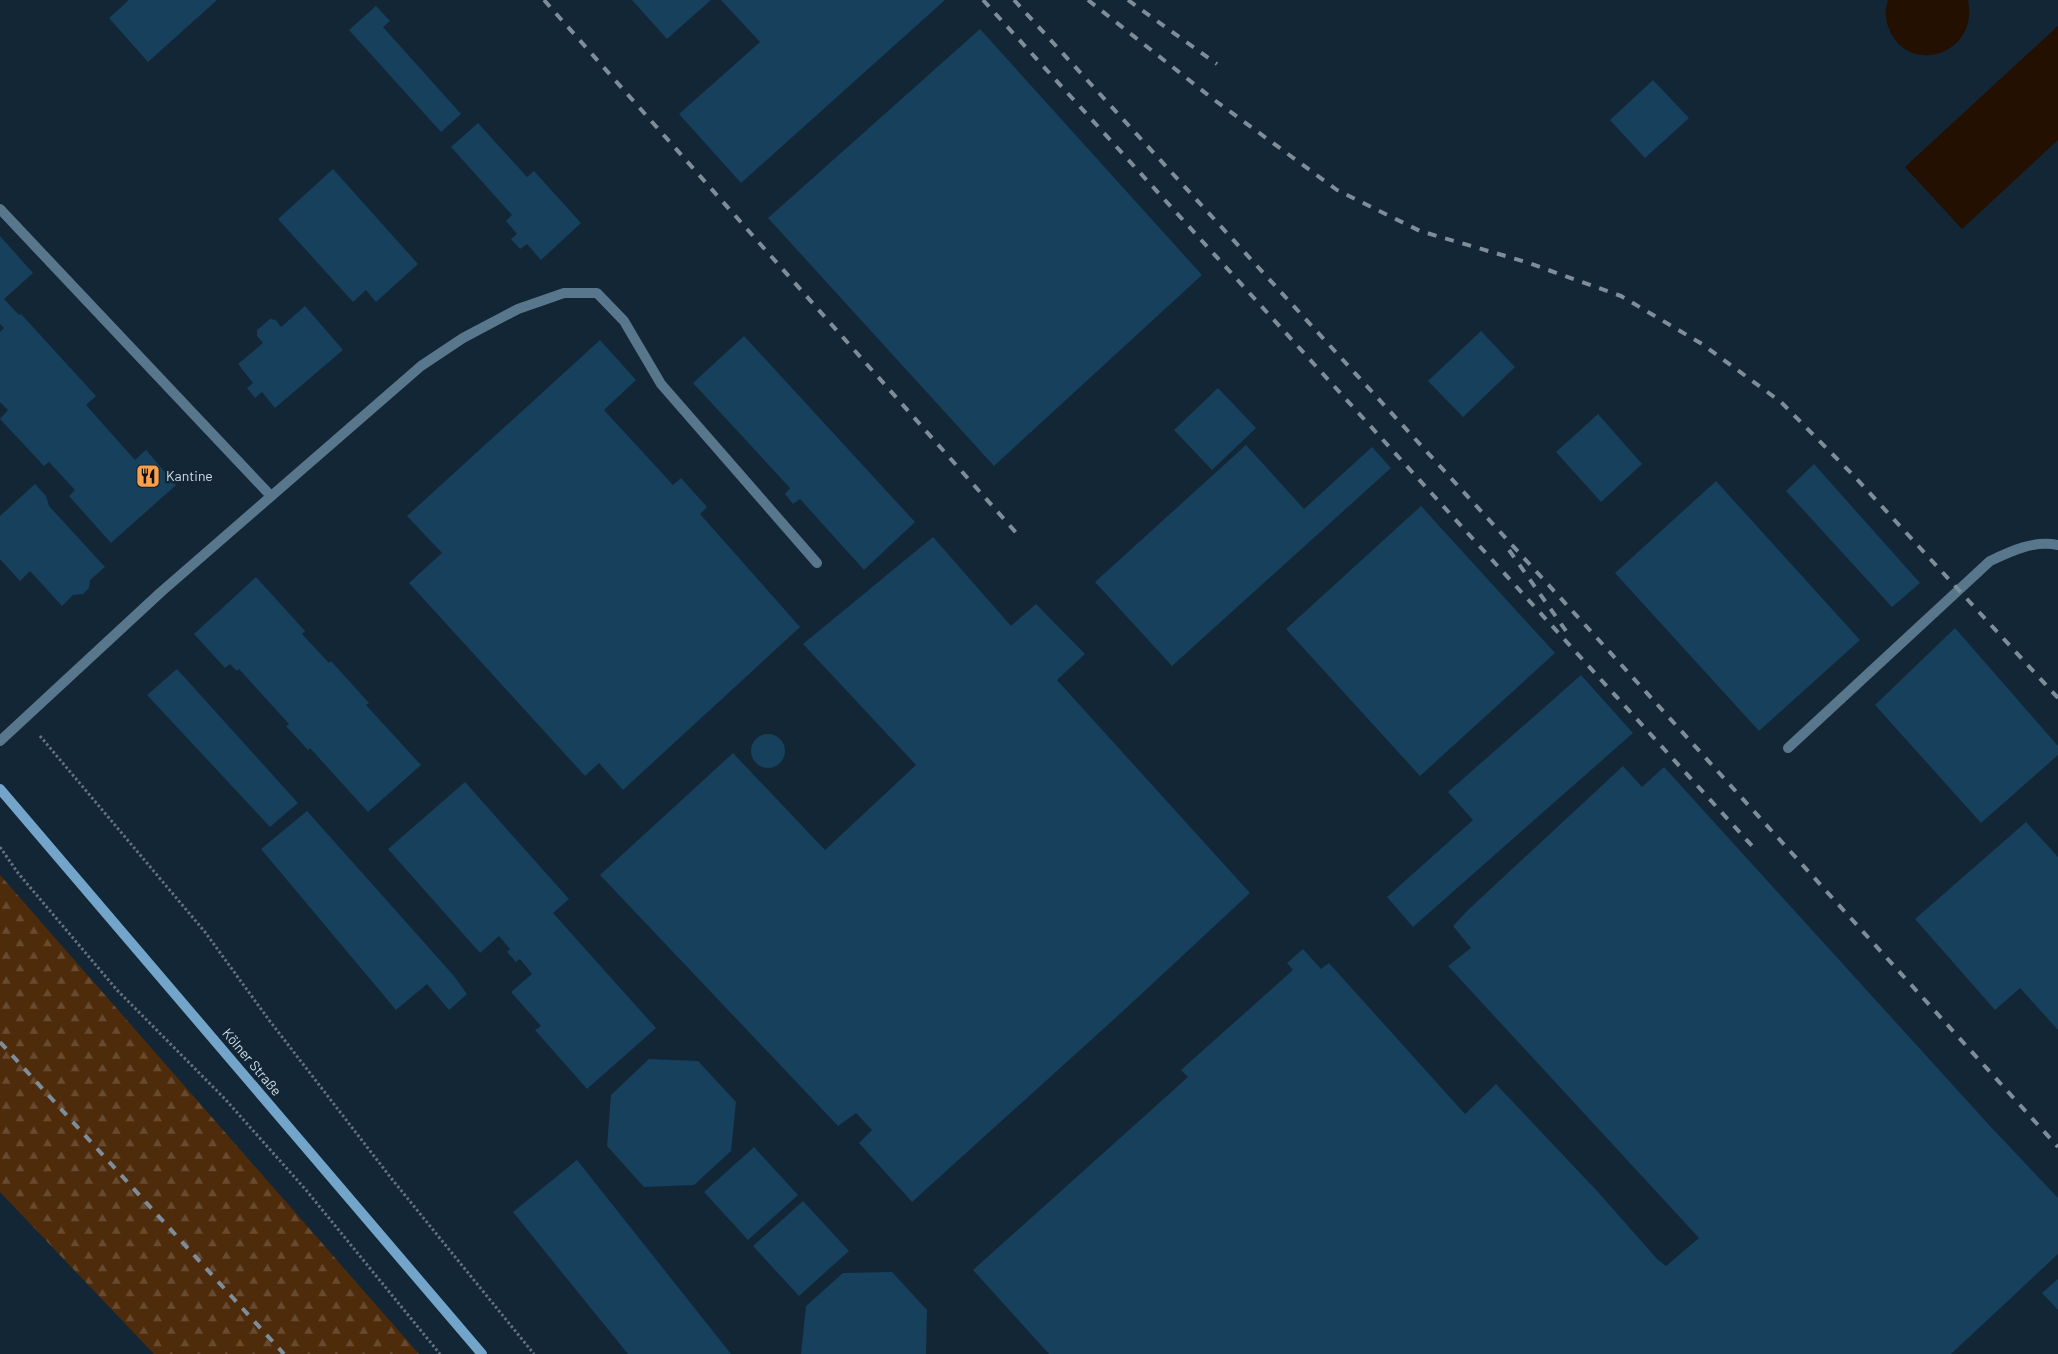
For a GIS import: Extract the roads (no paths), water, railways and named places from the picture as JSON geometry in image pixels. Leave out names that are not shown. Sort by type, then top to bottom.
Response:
[{"type":"main road","name":"Kölner Straße","points":[[0,789],[482,1354]]},
{"type":"lane","points":[[0,209],[271,496]]},
{"type":"lane","points":[[0,741],[161,592],[421,366],[463,338],[518,309],[564,293],[597,293],[624,321],[661,384],[817,563]]},
{"type":"lane","points":[[1788,748],[1990,561],[2020,547],[2051,543],[2058,545]]},
{"type":"railway","points":[[544,0],[1019,536]]},
{"type":"railway","points":[[983,0],[1754,848]]},
{"type":"railway","points":[[1014,0],[1597,638],[2058,1147]]},
{"type":"railway","points":[[1088,0],[1213,99],[1337,190],[1420,231],[1526,262],[1621,296],[1702,344],[1781,402],[1854,476],[2058,698]]},
{"type":"railway","points":[[1128,0],[1217,64]]},
{"type":"railway","points":[[1509,550],[1571,638]]},
{"type":"railway","points":[[0,1042],[284,1354]]},
{"type":"place","name":"Kantine","points":[[148,476]]}]
